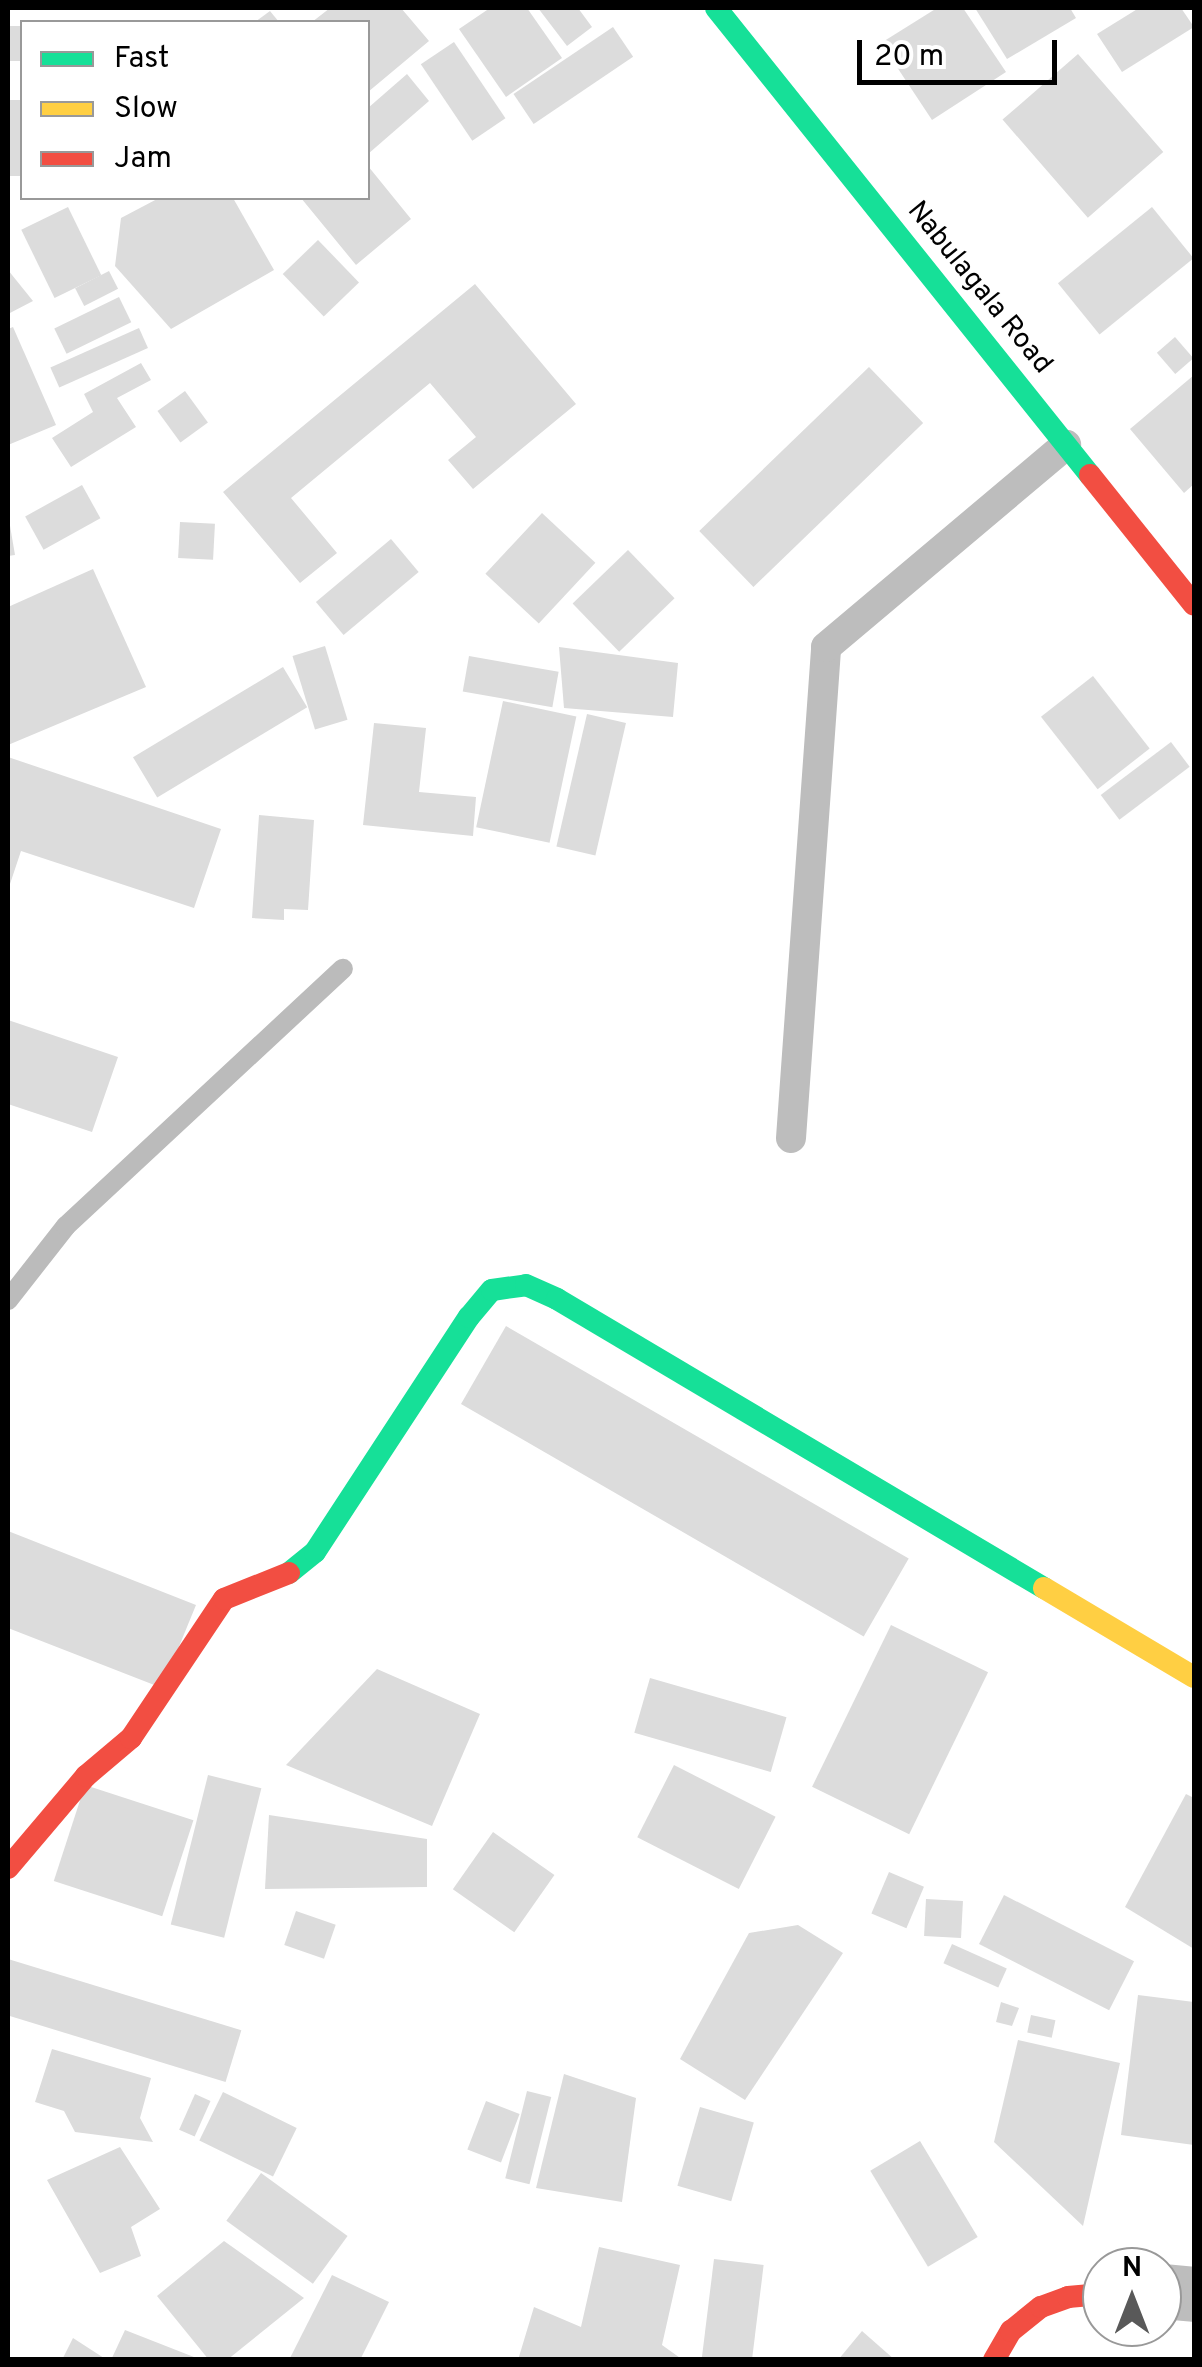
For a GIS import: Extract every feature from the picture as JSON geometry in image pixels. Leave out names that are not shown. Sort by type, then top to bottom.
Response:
[{"type":"street","name":"Nabulagala Road","points":[[716,8],[1194,605]]},
{"type":"street","points":[[8,1868],[86,1776],[131,1738],[224,1599],[298,1569],[315,1552],[469,1317],[492,1290],[506,1287],[526,1284],[556,1299],[1194,1678]]},
{"type":"street","points":[[994,2360],[1011,2331],[1042,2307],[1082,2296]]},
{"type":"lane","points":[[790,1138],[826,647],[1066,445]]},
{"type":"building","points":[[330,8],[401,8],[429,41],[370,90],[370,20],[315,20]]},
{"type":"building","points":[[490,8],[527,8],[562,58],[506,97],[459,29]]},
{"type":"building","points":[[538,8],[578,8],[592,27],[567,46]]},
{"type":"building","points":[[937,8],[963,8],[1006,72],[932,120],[881,43]]},
{"type":"building","points":[[975,8],[1070,8],[1076,18],[1007,59]]},
{"type":"building","points":[[1139,8],[1181,8],[1194,27],[1122,72],[1097,34]]},
{"type":"building","points":[[270,11],[277,20],[258,20]]},
{"type":"building","points":[[8,26],[20,26],[20,61],[8,61]]},
{"type":"building","points":[[613,27],[633,57],[534,124],[514,94]]},
{"type":"building","points":[[454,42],[505,118],[472,141],[421,64]]},
{"type":"building","points":[[1078,54],[1163,152],[1088,218],[1003,120]]},
{"type":"building","points":[[407,74],[429,101],[370,152],[370,106]]},
{"type":"building","points":[[8,100],[20,100],[20,176],[8,176]]},
{"type":"building","points":[[370,168],[411,219],[356,265],[303,200],[370,200]]},
{"type":"building","points":[[155,200],[234,200],[274,270],[171,329],[115,266],[121,218]]},
{"type":"building","points":[[68,207],[101,275],[55,298],[21,230]]},
{"type":"building","points":[[1152,207],[1194,258],[1100,334],[1058,283]]},
{"type":"building","points":[[318,240],[359,282],[324,316],[283,274]]},
{"type":"building","points":[[8,270],[33,301],[8,314]]},
{"type":"building","points":[[109,271],[118,289],[84,306],[75,288]]},
{"type":"building","points":[[475,284],[576,404],[473,489],[448,460],[476,437],[430,383],[291,498],[337,553],[300,583],[223,492]]},
{"type":"building","points":[[119,297],[131,322],[67,354],[54,329]]},
{"type":"building","points":[[13,327],[56,425],[8,445],[8,329]]},
{"type":"building","points":[[139,328],[148,348],[59,388],[50,367]]},
{"type":"building","points":[[1175,337],[1193,358],[1175,374],[1157,353]]},
{"type":"building","points":[[141,363],[151,380],[117,398],[136,427],[71,467],[52,438],[93,412],[84,394]]},
{"type":"building","points":[[869,367],[923,423],[753,587],[699,531]]},
{"type":"building","points":[[1194,375],[1194,484],[1184,493],[1130,429]]},
{"type":"building","points":[[185,391],[208,423],[180,443],[157,411]]},
{"type":"building","points":[[82,485],[100,518],[44,550],[25,517]]},
{"type":"building","points":[[542,513],[595,563],[539,623],[485,574]]},
{"type":"building","points":[[8,514],[15,555],[8,556]]},
{"type":"building","points":[[180,522],[215,524],[213,560],[178,558]]},
{"type":"building","points":[[391,539],[419,572],[344,635],[316,602]]},
{"type":"building","points":[[628,550],[675,598],[619,652],[573,603]]},
{"type":"building","points":[[93,569],[146,687],[8,745],[8,607]]},
{"type":"building","points":[[325,646],[348,720],[315,730],[292,656]]},
{"type":"building","points":[[559,647],[678,663],[673,717],[564,708]]},
{"type":"building","points":[[469,656],[559,672],[552,707],[463,691]]},
{"type":"building","points":[[283,667],[307,707],[157,797],[133,757]]},
{"type":"building","points":[[1093,676],[1150,748],[1098,789],[1041,717]]},
{"type":"building","points":[[503,701],[576,717],[550,843],[476,827]]},
{"type":"building","points":[[587,714],[626,723],[595,856],[556,847]]},
{"type":"building","points":[[374,723],[426,728],[419,792],[476,797],[473,836],[363,825]]},
{"type":"building","points":[[1171,742],[1190,767],[1119,820],[1101,795]]},
{"type":"building","points":[[8,757],[221,829],[194,908],[21,851],[8,890]]},
{"type":"building","points":[[259,815],[314,820],[308,910],[284,909],[284,920],[252,918]]},
{"type":"building","points":[[8,1020],[118,1057],[92,1132],[8,1104]]},
{"type":"building","points":[[506,1326],[909,1558],[864,1636],[461,1404]]},
{"type":"building","points":[[8,1531],[196,1605],[162,1688],[8,1628]]},
{"type":"building","points":[[891,1625],[988,1672],[909,1834],[812,1787]]},
{"type":"building","points":[[377,1669],[480,1714],[432,1826],[286,1765]]},
{"type":"building","points":[[650,1678],[786,1717],[771,1772],[634,1733]]},
{"type":"building","points":[[674,1765],[776,1817],[739,1889],[637,1837]]},
{"type":"building","points":[[208,1775],[261,1788],[224,1938],[171,1924]]},
{"type":"building","points":[[85,1785],[193,1820],[162,1916],[54,1881]]},
{"type":"building","points":[[1186,1794],[1194,1798],[1194,1949],[1125,1907]]},
{"type":"building","points":[[269,1815],[427,1839],[427,1887],[265,1889]]},
{"type":"building","points":[[493,1832],[554,1875],[514,1932],[453,1889]]},
{"type":"building","points":[[889,1872],[924,1887],[906,1928],[871,1913]]},
{"type":"building","points":[[1004,1895],[1134,1961],[1109,2010],[979,1944]]},
{"type":"building","points":[[926,1899],[963,1901],[961,1938],[924,1936]]},
{"type":"building","points":[[296,1911],[336,1925],[324,1959],[284,1945]]},
{"type":"building","points":[[798,1925],[843,1953],[745,2100],[680,2059],[749,1933]]},
{"type":"building","points":[[952,1944],[1007,1968],[998,1988],[943,1963]]},
{"type":"building","points":[[8,1959],[241,2030],[226,2082],[8,2015]]},
{"type":"building","points":[[1138,1995],[1194,2002],[1194,2145],[1121,2135]]},
{"type":"building","points":[[1001,2002],[1019,2008],[1012,2026],[996,2022]]},
{"type":"building","points":[[1031,2015],[1055,2020],[1052,2038],[1027,2033]]},
{"type":"building","points":[[1018,2040],[1120,2063],[1083,2226],[994,2142]]},
{"type":"building","points":[[52,2049],[151,2078],[140,2118],[153,2142],[75,2132],[64,2111],[35,2102]]},
{"type":"building","points":[[564,2074],[636,2098],[622,2202],[536,2188]]},
{"type":"building","points":[[527,2091],[551,2097],[529,2184],[505,2178]]},
{"type":"building","points":[[223,2092],[297,2128],[273,2176],[199,2141]]},
{"type":"building","points":[[195,2094],[211,2101],[195,2137],[179,2130]]},
{"type":"building","points":[[486,2101],[520,2114],[501,2162],[467,2150]]},
{"type":"building","points":[[700,2107],[754,2122],[731,2201],[677,2186]]},
{"type":"building","points":[[920,2141],[978,2237],[928,2267],[870,2171]]},
{"type":"building","points":[[120,2147],[160,2209],[131,2227],[141,2256],[100,2273],[47,2180]]},
{"type":"building","points":[[261,2173],[348,2236],[313,2284],[226,2221]]},
{"type":"building","points":[[224,2241],[304,2298],[227,2360],[209,2360],[157,2296]]},
{"type":"building","points":[[599,2247],[680,2265],[662,2345],[683,2360],[518,2360],[534,2307],[581,2327]]},
{"type":"building","points":[[714,2259],[764,2265],[752,2360],[702,2360]]},
{"type":"building","points":[[332,2275],[389,2302],[360,2360],[289,2360]]},
{"type":"building","points":[[125,2330],[199,2359],[199,2360],[111,2360]]},
{"type":"building","points":[[862,2331],[895,2360],[838,2360]]},
{"type":"building","points":[[73,2338],[107,2360],[62,2360]]},
{"type":"waterway","points":[[8,1300],[66,1226],[343,969]]},
{"type":"traffic: fast","points":[[716,8],[1090,475]]},
{"type":"traffic: fast","points":[[289,1573],[315,1552],[469,1317],[492,1290],[526,1285],[557,1299],[1044,1588]]},
{"type":"traffic: slow","points":[[1044,1588],[1194,1677]]},
{"type":"traffic: jam","points":[[1090,475],[1194,605]]},
{"type":"traffic: jam","points":[[8,1868],[86,1776],[131,1738],[224,1599],[289,1573]]},
{"type":"traffic: jam","points":[[994,2360],[1011,2331],[1041,2307],[1082,2296]]}]
